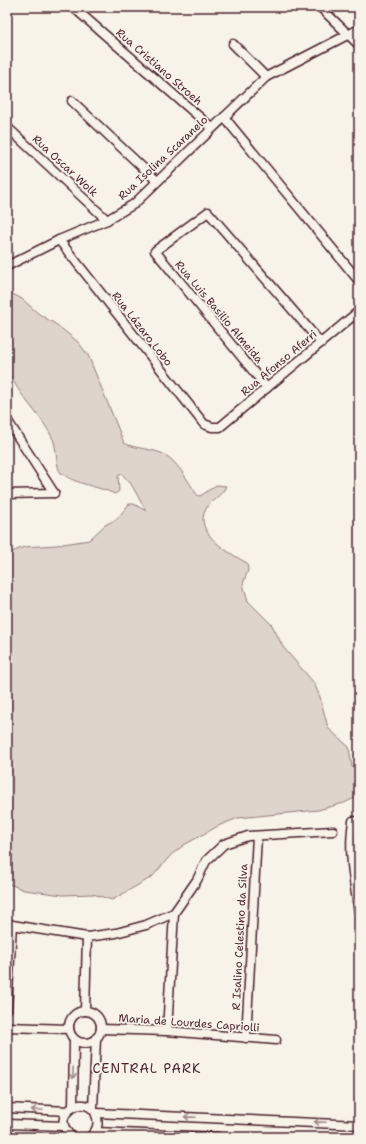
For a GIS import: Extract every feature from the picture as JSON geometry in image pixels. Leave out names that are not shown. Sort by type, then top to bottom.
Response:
[{"type":"street","name":"Rua Cristiano Stroeh","points":[[73,7],[212,128]]},
{"type":"street","points":[[320,7],[359,44]]},
{"type":"street","name":"Rua Isolina Scaranelo","points":[[7,266],[58,240],[108,220],[134,204],[266,77],[359,29]]},
{"type":"street","points":[[233,44],[266,77]]},
{"type":"street","points":[[72,101],[157,181]]},
{"type":"street","points":[[224,116],[359,281]]},
{"type":"street","name":"Rua Oscar Wolk","points":[[7,127],[108,220]]},
{"type":"street","name":"Rua Luis Basilio Almeida","points":[[267,388],[154,251],[208,212],[321,343]]},
{"type":"street","name":"Rua Lázaro Lobo","points":[[58,240],[204,424],[212,427]]},
{"type":"street","name":"Rua Afonso Aferri","points":[[212,427],[220,427],[359,311]]},
{"type":"street","points":[[7,420],[54,493],[7,494]]},
{"type":"street","points":[[359,822],[353,821],[350,848],[351,869],[359,913]]},
{"type":"street","points":[[168,1032],[174,913],[194,885],[206,861],[217,849],[240,837],[333,831]]},
{"type":"street","name":"R Isalino Celestino da Silva","points":[[246,1038],[257,836]]},
{"type":"street","points":[[7,1010],[9,923],[87,937],[116,933],[138,927],[174,913]]},
{"type":"street","points":[[85,1011],[87,937]]},
{"type":"street","points":[[72,1137],[64,1126],[64,1118],[70,1109],[74,1040],[69,1029],[71,1020],[76,1014],[85,1011],[94,1014],[100,1020],[101,1029],[96,1038],[90,1042],[74,1040]]},
{"type":"street","points":[[7,1027],[69,1029]]},
{"type":"street","name":"Maria de Lourdes Capriolli","points":[[101,1029],[168,1032],[276,1040]]},
{"type":"street","points":[[96,1038],[94,1111],[98,1123],[93,1134],[218,1137]]},
{"type":"street","points":[[7,1108],[70,1109],[80,1105],[94,1111],[359,1125]]},
{"type":"street","points":[[7,1124],[64,1126]]},
{"type":"shaded area","points":[[7,291],[22,299],[39,314],[57,325],[78,342],[88,355],[124,443],[156,451],[167,456],[182,472],[198,496],[202,495],[216,485],[226,486],[222,493],[206,509],[203,518],[204,526],[215,542],[247,563],[248,570],[243,584],[248,601],[272,625],[283,647],[314,683],[320,697],[328,728],[349,747],[352,767],[359,772],[359,796],[344,803],[318,810],[238,818],[218,826],[184,845],[171,855],[152,877],[112,900],[93,894],[63,895],[24,890],[7,883],[7,554],[24,547],[57,545],[89,540],[105,525],[117,519],[129,504],[134,504],[146,511],[131,484],[122,474],[118,476],[119,491],[115,494],[81,483],[67,477],[59,471],[53,439],[42,421],[23,397],[7,368]]},
{"type":"district","name":"CENTRAL PARK","points":[[147,1068]]}]
